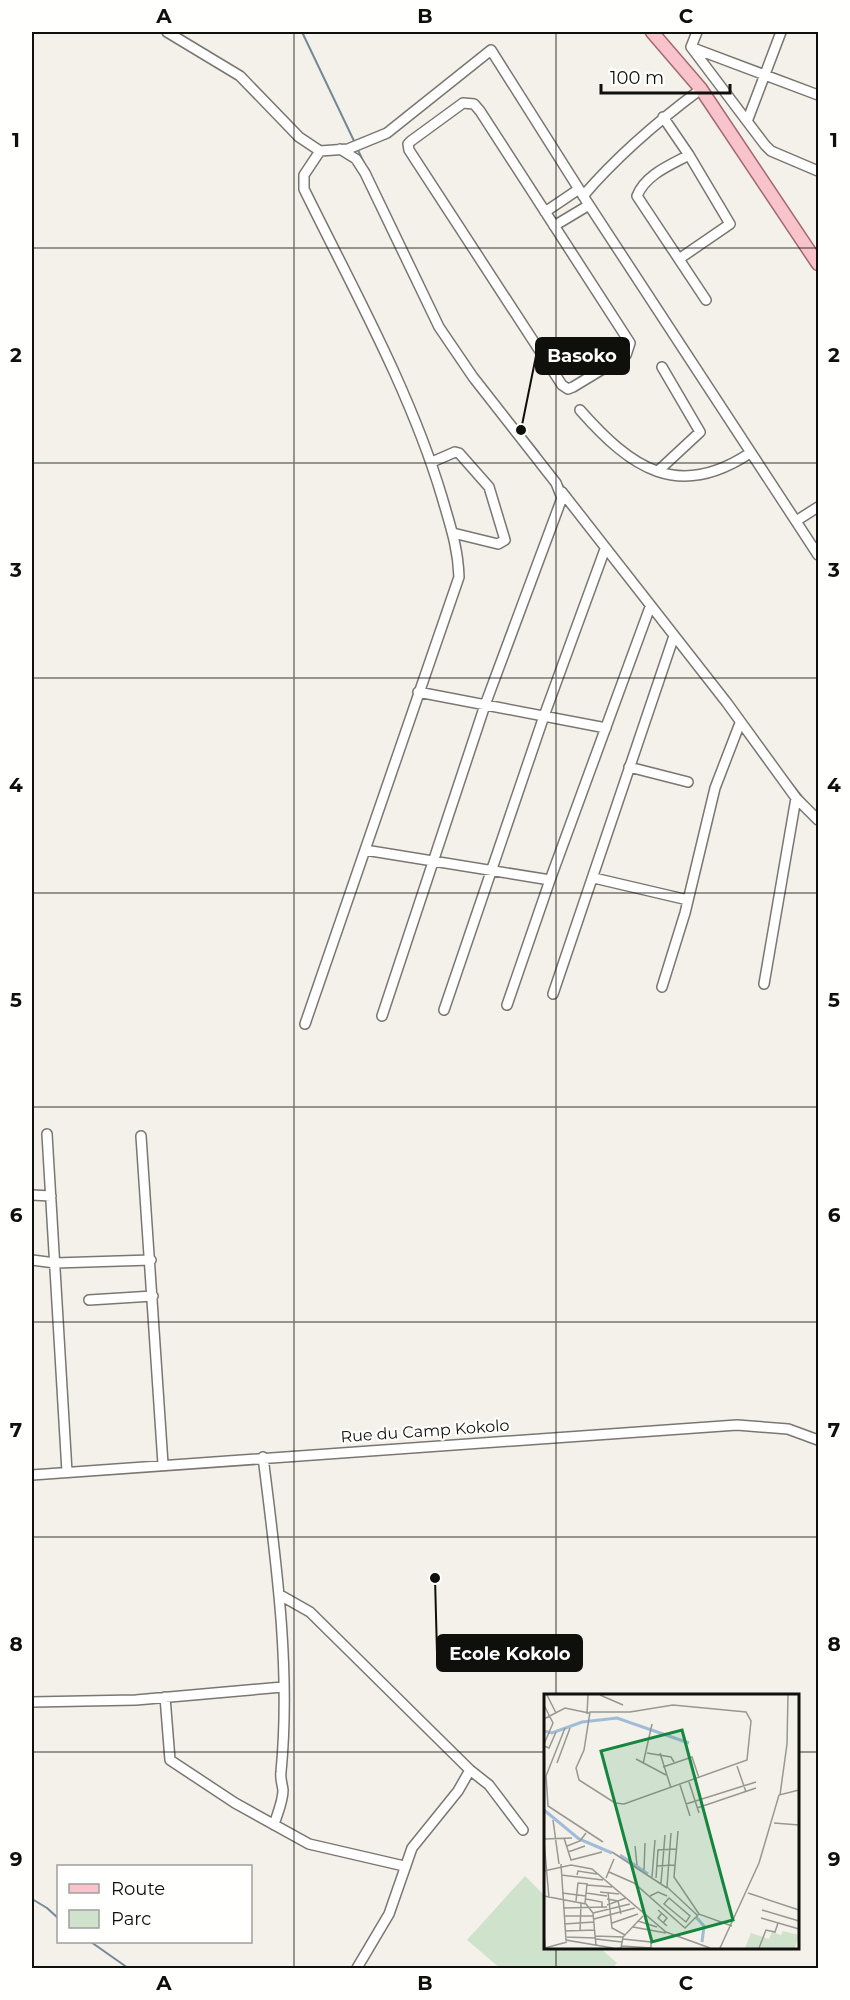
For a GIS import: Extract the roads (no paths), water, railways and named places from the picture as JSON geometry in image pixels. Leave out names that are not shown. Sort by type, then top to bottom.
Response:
[{"type":"main road","points":[[652,32],[701,89],[819,264]]},
{"type":"street","points":[[167,32],[240,76],[299,137],[320,151],[344,149],[387,133],[479,58],[491,51],[750,453],[819,555]]},
{"type":"street","points":[[691,47],[697,32]]},
{"type":"street","points":[[748,119],[781,32]]},
{"type":"street","points":[[691,47],[819,96]]},
{"type":"street","points":[[691,47],[771,151],[819,171]]},
{"type":"street","points":[[554,226],[617,159],[663,117],[701,89]]},
{"type":"street","points":[[464,103],[474,104],[545,212],[630,344],[626,355],[568,388],[562,385],[409,150],[408,144],[464,103]]},
{"type":"street","points":[[663,117],[689,155],[730,224],[679,259]]},
{"type":"street","points":[[344,149],[356,159],[365,173],[439,327],[472,377],[674,636],[796,798],[819,820]]},
{"type":"street","points":[[305,1024],[459,577],[458,549],[432,462],[412,412],[304,189],[304,175],[320,151]]},
{"type":"street","points":[[689,155],[640,186],[637,196],[706,300]]},
{"type":"street","points":[[545,212],[584,196]]},
{"type":"street","points":[[658,471],[700,432],[662,367]]},
{"type":"street","points":[[580,410],[607,441],[627,456],[658,471],[677,476],[711,474],[730,466],[750,453]]},
{"type":"street","points":[[432,462],[455,452],[462,455],[489,487],[505,540],[498,543],[453,533]]},
{"type":"street","points":[[382,1016],[485,705],[555,518],[561,491]]},
{"type":"street","points":[[796,521],[819,507]]},
{"type":"street","points":[[444,1010],[544,716],[605,549]]},
{"type":"street","points":[[507,1005],[650,607]]},
{"type":"street","points":[[553,994],[674,636]]},
{"type":"street","points":[[418,692],[606,728]]},
{"type":"street","points":[[662,987],[688,900],[715,788],[740,723]]},
{"type":"street","points":[[629,767],[688,782]]},
{"type":"street","points":[[764,984],[796,798]]},
{"type":"street","points":[[365,850],[550,880]]},
{"type":"street","points":[[594,878],[688,900]]},
{"type":"street","points":[[47,1134],[67,1472]]},
{"type":"street","points":[[141,1136],[164,1464]]},
{"type":"street","points":[[32,1196],[51,1196]]},
{"type":"street","points":[[32,1260],[55,1263],[151,1260]]},
{"type":"street","points":[[89,1300],[153,1296]]},
{"type":"street","name":"Rue du Camp Kokolo","points":[[32,1475],[737,1425],[788,1430],[819,1440]]},
{"type":"street","points":[[263,1457],[280,1595],[283,1687],[284,1756],[280,1780],[282,1797],[273,1825]]},
{"type":"street","points":[[280,1595],[310,1612],[470,1770],[489,1785],[523,1830]]},
{"type":"street","points":[[32,1702],[165,1697],[283,1687]]},
{"type":"street","points":[[165,1697],[170,1760],[273,1825],[309,1844],[404,1866]]},
{"type":"street","points":[[357,1968],[389,1914],[404,1866],[423,1832],[458,1791],[470,1770]]},
{"type":"waterway","points":[[302,32],[355,143]]},
{"type":"waterway","points":[[357,148],[365,165]]},
{"type":"waterway","points":[[505,411],[539,453]]},
{"type":"waterway","points":[[560,482],[569,494]]},
{"type":"waterway","points":[[785,775],[807,803]]},
{"type":"waterway","points":[[32,1899],[57,1917]]},
{"type":"waterway","points":[[92,1943],[128,1968]]},
{"type":"place","name":"Basoko","points":[[521,430]]},
{"type":"place","name":"Ecole Kokolo","points":[[435,1578]]}]
